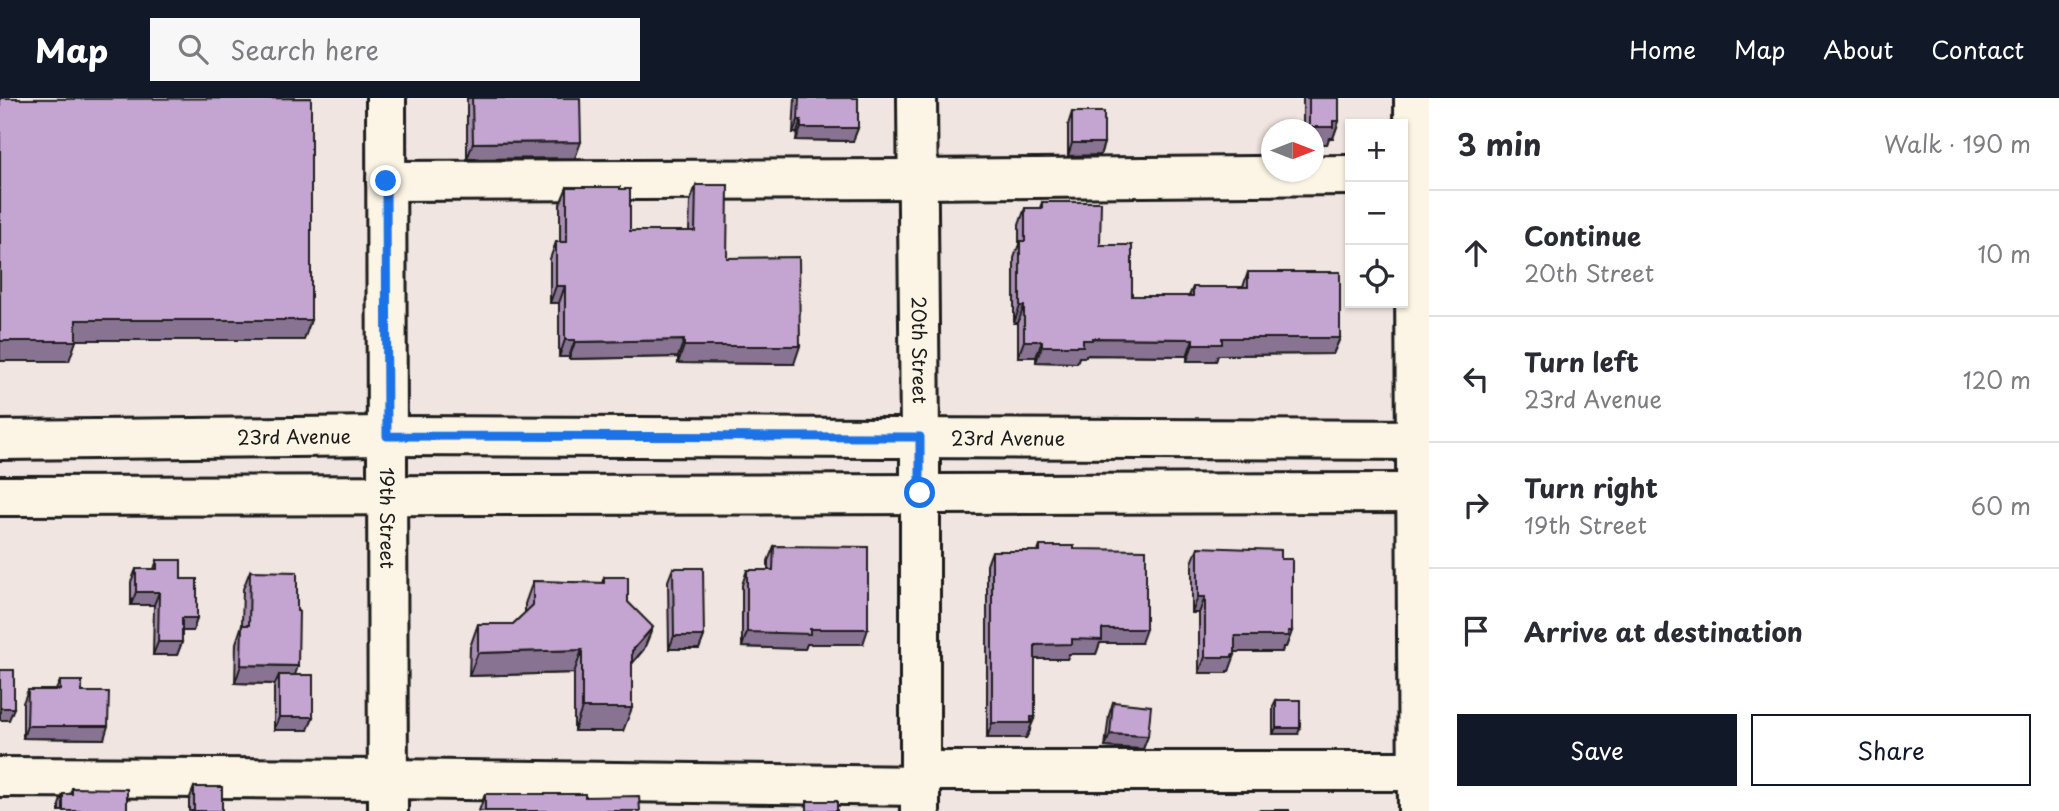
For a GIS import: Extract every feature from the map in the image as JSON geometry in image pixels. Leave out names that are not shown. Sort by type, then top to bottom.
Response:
[{"type":"street","name":"19th Street","points":[[386,98],[388,795]]},
{"type":"street","name":"20th Street","points":[[917,98],[920,789]]},
{"type":"street","points":[[1414,98],[1423,440],[1423,771],[1418,811]]},
{"type":"street","points":[[386,181],[1345,175]]},
{"type":"street","name":"23rd Avenue","points":[[0,440],[387,436],[1423,440]]},
{"type":"street","points":[[0,496],[1423,493]]},
{"type":"street","points":[[0,777],[388,795],[920,789],[1423,771]]},
{"type":"building","points":[[0,98],[311,98],[311,320],[76,320],[76,341],[0,341]]},
{"type":"building","points":[[472,98],[580,98],[581,142],[473,143]]},
{"type":"building","points":[[799,98],[858,98],[858,128],[801,128],[801,120],[798,120]]},
{"type":"building","points":[[1309,98],[1339,98],[1339,121],[1333,121],[1333,127],[1324,127],[1324,119],[1309,119]]},
{"type":"building","points":[[1072,112],[1104,112],[1104,143],[1072,143]]},
{"type":"building","points":[[696,185],[728,185],[727,258],[799,257],[800,346],[684,346],[684,340],[565,340],[565,286],[556,286],[556,242],[567,242],[567,187],[630,189],[630,231],[695,231]]},
{"type":"building","points":[[1042,202],[1101,202],[1100,245],[1132,245],[1132,296],[1193,296],[1193,287],[1248,287],[1248,272],[1340,272],[1340,338],[1222,338],[1222,344],[1193,344],[1193,339],[1092,338],[1083,340],[1083,346],[1042,346],[1042,341],[1024,341],[1024,306],[1020,306],[1020,241],[1025,241],[1025,208],[1042,208]]},
{"type":"building","points":[[774,546],[868,547],[868,629],[810,629],[810,634],[747,632],[747,570],[773,570]]},
{"type":"building","points":[[1040,546],[1146,550],[1146,629],[1102,629],[1102,640],[1072,639],[1072,644],[1035,645],[1035,717],[1031,717],[1031,723],[992,723],[992,551],[1040,551]]},
{"type":"building","points":[[1198,547],[1281,550],[1281,559],[1292,559],[1292,631],[1288,631],[1288,636],[1235,636],[1235,655],[1205,657],[1205,597],[1198,597]]},
{"type":"building","points":[[157,560],[181,560],[181,579],[197,579],[197,618],[182,618],[182,642],[158,642],[159,592],[136,592],[136,569],[157,569]]},
{"type":"building","points":[[673,568],[703,568],[704,636],[674,636]]},
{"type":"building","points":[[250,571],[297,572],[298,666],[241,665],[242,625],[249,625]]},
{"type":"building","points":[[604,577],[628,577],[628,602],[653,627],[632,651],[632,708],[582,708],[582,650],[478,653],[478,624],[513,624],[533,605],[533,581],[604,583]]},
{"type":"building","points":[[0,670],[14,670],[14,708],[0,708]]},
{"type":"building","points":[[279,675],[313,675],[313,717],[279,717]]},
{"type":"building","points":[[60,681],[82,681],[82,692],[109,692],[108,726],[27,726],[28,690],[60,690]]},
{"type":"building","points":[[1276,700],[1300,700],[1300,728],[1276,728]]},
{"type":"building","points":[[1113,702],[1151,706],[1148,736],[1110,734]]},
{"type":"building","points":[[194,787],[222,787],[222,811],[194,811]]},
{"type":"building","points":[[72,788],[127,789],[127,811],[63,811],[63,794],[72,794]]},
{"type":"building","points":[[485,794],[639,796],[640,811],[485,811]]},
{"type":"building","points":[[807,801],[837,801],[837,811],[807,811]]},
{"type":"building","points":[[1289,810],[1289,811],[1258,811]]},
{"type":"route","points":[[386,181],[387,436],[920,437],[920,493]]}]
